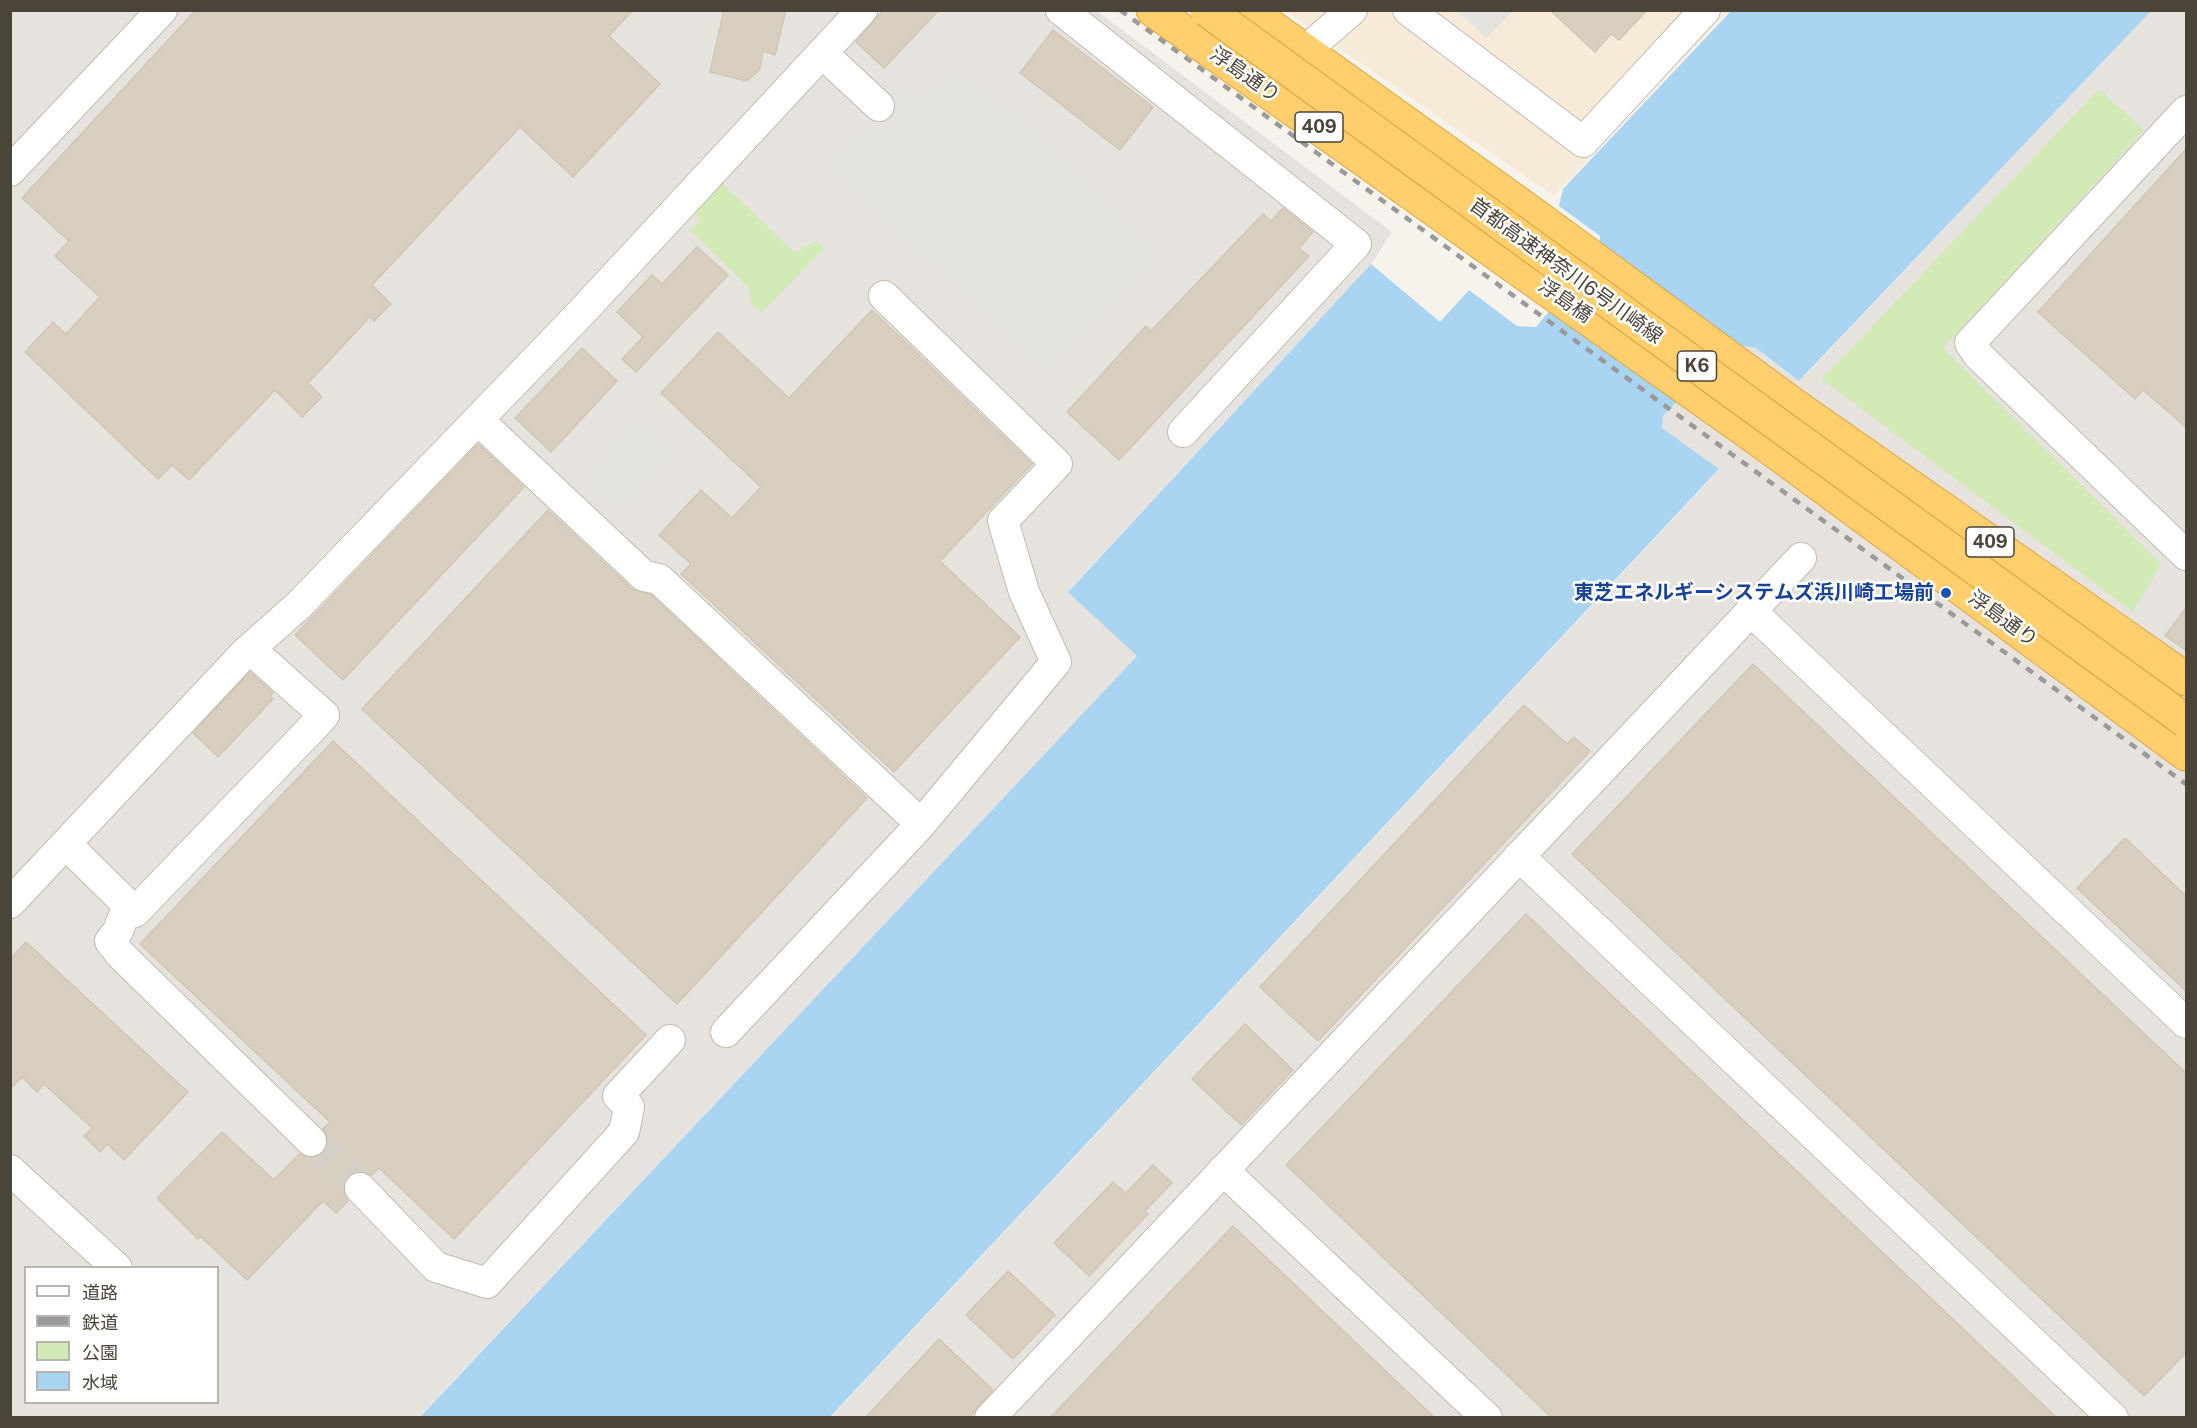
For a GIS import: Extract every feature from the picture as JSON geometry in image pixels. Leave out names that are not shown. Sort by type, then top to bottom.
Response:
[{"type":"highway","name":"浮島通り","points":[[1153,10],[1484,244]]},
{"type":"highway","name":"首都高速神奈川6号川崎線","points":[[1206,10],[1239,17],[2187,701]]},
{"type":"highway","name":"首都高速神奈川6号川崎線","points":[[1239,17],[2180,738]]},
{"type":"highway","name":"409","points":[[1239,17],[1305,51],[1794,405],[2187,679]]},
{"type":"highway","name":"浮島橋","points":[[1484,244],[1762,442]]},
{"type":"highway","name":"浮島通り","points":[[1762,442],[2180,738]]},
{"type":"lane","points":[[10,171],[162,10]]},
{"type":"lane","points":[[10,903],[249,649],[299,605],[478,420],[862,10]]},
{"type":"lane","points":[[1061,10],[1356,244],[1183,432]]},
{"type":"lane","points":[[1274,96],[1305,51],[1352,10]]},
{"type":"lane","points":[[1408,10],[1583,142],[1705,10]]},
{"type":"lane","points":[[822,53],[879,106]]},
{"type":"lane","points":[[2187,111],[1970,343],[1979,356],[2187,555]]},
{"type":"lane","points":[[726,1032],[921,824],[1056,662],[1024,592],[1003,521],[1057,464],[884,296]]},
{"type":"lane","points":[[478,420],[591,508],[644,576],[659,579],[921,824]]},
{"type":"lane","points":[[990,1418],[1801,558]]},
{"type":"lane","points":[[1750,611],[2187,1023]]},
{"type":"lane","points":[[66,844],[135,912],[324,715],[249,649]]},
{"type":"lane","points":[[2180,738],[2187,710]]},
{"type":"lane","points":[[1519,856],[2114,1418]]},
{"type":"lane","points":[[128,905],[118,930],[110,941],[120,954],[311,1141]]},
{"type":"lane","points":[[360,1188],[436,1267],[487,1283],[624,1132],[629,1107],[618,1096],[670,1040]]},
{"type":"lane","points":[[10,1170],[115,1266]]},
{"type":"lane","points":[[1223,1170],[1486,1418]]},
{"type":"shaded area","points":[[10,11],[1097,11],[1392,232],[1371,264],[1068,591],[1138,655],[419,1417],[11,1417]]},
{"type":"shaded area","points":[[1285,11],[1728,11],[1554,196]]},
{"type":"shaded area","points":[[1457,11],[1513,11],[1486,38]]},
{"type":"shaded area","points":[[2151,11],[2186,11],[2186,1417],[830,1418],[1719,470],[1662,428],[1663,416],[1732,344],[1756,348],[1800,381]]},
{"type":"shaded area","points":[[957,62],[974,79],[980,74],[1166,254],[1044,379],[822,164],[903,81],[921,99]]},
{"type":"shaded area","points":[[638,412],[683,453],[622,519],[577,478]]},
{"type":"green space","points":[[2099,89],[2144,130],[1943,348],[2161,564],[2133,612],[1822,379]]},
{"type":"green space","points":[[720,181],[795,253],[815,241],[824,249],[761,313],[751,303],[749,288],[690,230],[701,219],[692,209]]},
{"type":"water","points":[[1731,11],[2151,11],[1799,381],[1756,348],[1732,344],[1663,416],[1662,428],[1719,469],[830,1417],[419,1418],[1137,656],[1068,592],[1371,264],[1440,322],[1469,290],[1517,326],[1536,327],[1599,251],[1600,236],[1559,206],[1563,189]]},
{"type":"building","points":[[196,10],[633,10],[609,36],[660,84],[573,177],[520,127],[372,285],[391,304],[374,321],[370,317],[308,383],[322,397],[302,417],[275,390],[189,480],[172,465],[158,479],[25,352],[53,322],[66,334],[100,297],[55,256],[69,241],[22,198]]},
{"type":"building","points":[[724,10],[786,10],[775,55],[763,51],[760,69],[747,81],[710,72]]},
{"type":"building","points":[[883,10],[939,10],[884,68],[856,42]]},
{"type":"building","points":[[1550,10],[1647,10],[1619,40],[1611,34],[1595,52]]},
{"type":"building","points":[[1053,30],[1153,107],[1120,150],[1020,73]]},
{"type":"building","points":[[2187,148],[2187,428],[2143,390],[2135,399],[2038,312]]},
{"type":"building","points":[[1283,208],[1313,232],[1299,248],[1309,256],[1119,460],[1067,412],[1146,326],[1151,331],[1263,214],[1271,221]]},
{"type":"building","points":[[697,247],[728,275],[636,372],[622,359],[643,337],[617,312],[652,275],[662,284]]},
{"type":"building","points":[[872,310],[1032,464],[940,561],[1020,637],[894,772],[681,574],[691,564],[659,535],[701,490],[732,518],[761,487],[661,393],[718,332],[789,398]]},
{"type":"building","points":[[582,348],[617,381],[551,452],[515,418]]},
{"type":"building","points":[[478,444],[524,487],[343,680],[295,635]]},
{"type":"building","points":[[548,510],[632,589],[651,595],[867,798],[677,1004],[362,709]]},
{"type":"building","points":[[2187,607],[2187,651],[2165,636]]},
{"type":"building","points":[[1753,664],[2187,1074],[2187,1352],[2144,1396],[1572,854]]},
{"type":"building","points":[[250,672],[273,693],[270,696],[273,699],[218,757],[193,733]]},
{"type":"building","points":[[1524,705],[1567,744],[1574,737],[1590,751],[1318,1041],[1260,987]]},
{"type":"building","points":[[333,741],[646,1035],[454,1239],[379,1168],[372,1175],[356,1171],[349,1175],[344,1183],[343,1192],[348,1201],[336,1213],[323,1201],[247,1280],[201,1237],[198,1239],[157,1198],[222,1132],[274,1180],[299,1154],[315,1158],[324,1153],[328,1137],[323,1129],[330,1122],[140,944]]},
{"type":"building","points":[[2125,838],[2187,897],[2187,992],[2077,888]]},
{"type":"building","points":[[1526,914],[2057,1418],[1552,1418],[1286,1165]]},
{"type":"building","points":[[26,942],[188,1092],[124,1160],[107,1144],[100,1152],[84,1136],[92,1128],[44,1084],[37,1092],[22,1077],[10,1089],[10,959]]},
{"type":"building","points":[[1245,1024],[1293,1070],[1241,1125],[1192,1079]]},
{"type":"building","points":[[1153,1165],[1172,1183],[1145,1211],[1148,1214],[1089,1276],[1054,1243],[1113,1182],[1126,1193]]},
{"type":"building","points":[[1233,1226],[1435,1418],[1050,1418]]},
{"type":"building","points":[[1008,1271],[1055,1315],[1013,1359],[966,1315]]},
{"type":"building","points":[[939,1339],[993,1390],[969,1418],[865,1418]]},
{"type":"tunnel","points":[[311,1141],[360,1188]]},
{"type":"railway","points":[[1120,10],[2186,784]]},
{"type":"place","name":"東芝エネルギーシステムズ浜川崎工場前","points":[[1946,593]]}]
